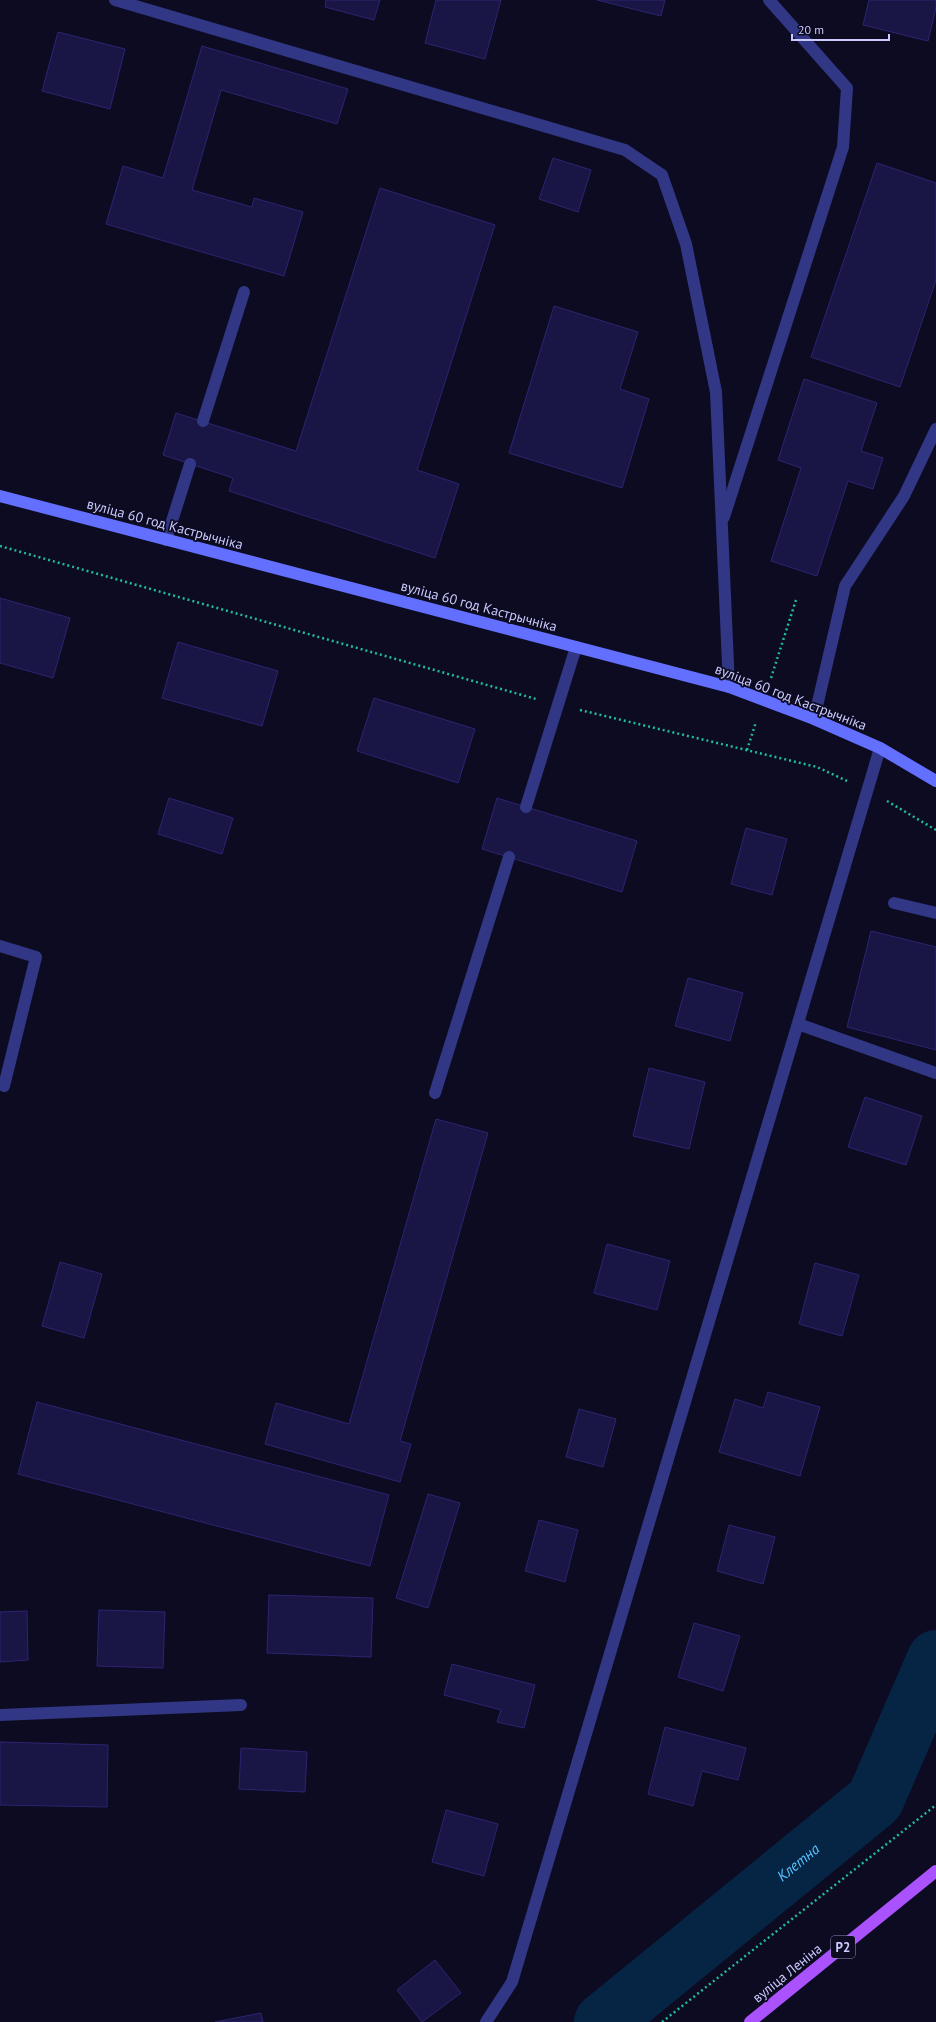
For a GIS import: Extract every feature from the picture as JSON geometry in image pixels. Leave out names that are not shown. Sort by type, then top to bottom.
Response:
[{"type":"main road","name":"вуліца Леніна","points":[[750,2022],[936,1871]]},
{"type":"street","points":[[115,0],[626,150],[662,175],[686,244],[716,392],[729,687]]},
{"type":"street","points":[[722,524],[844,147],[847,88],[769,0]]},
{"type":"street","points":[[203,421],[244,292]]},
{"type":"street","points":[[814,719],[845,586],[904,496],[936,429]]},
{"type":"street","points":[[166,540],[190,464]]},
{"type":"street","name":"вуліца 60 год Кастрычніка","points":[[0,496],[729,687],[814,719],[880,748],[936,781]]},
{"type":"street","points":[[526,807],[576,647]]},
{"type":"street","points":[[486,2022],[512,1982],[880,748]]},
{"type":"street","points":[[435,1093],[510,857]]},
{"type":"street","points":[[894,903],[936,912]]},
{"type":"street","points":[[0,946],[36,957],[4,1086]]},
{"type":"street","points":[[798,1024],[936,1073]]},
{"type":"street","points":[[0,1715],[241,1705]]},
{"type":"path","points":[[0,546],[558,705],[817,767],[868,790],[936,830]]},
{"type":"path","points":[[747,750],[796,600]]},
{"type":"path","points":[[662,2022],[936,1805]]},
{"type":"building","points":[[326,0],[380,0],[374,20],[325,7]]},
{"type":"building","points":[[436,0],[501,0],[485,59],[425,43]]},
{"type":"building","points":[[597,0],[665,0],[661,16]]},
{"type":"building","points":[[869,0],[936,0],[936,8],[928,41],[863,25]]},
{"type":"building","points":[[58,32],[125,49],[110,109],[42,91]]},
{"type":"building","points":[[202,46],[348,89],[337,124],[221,90],[192,190],[252,207],[254,198],[303,212],[284,276],[106,224],[123,166],[163,178]]},
{"type":"building","points":[[553,158],[591,170],[578,212],[539,199]]},
{"type":"building","points":[[877,163],[936,183],[936,280],[900,387],[811,357]]},
{"type":"building","points":[[380,188],[495,225],[417,470],[459,484],[435,558],[229,491],[233,478],[163,455],[176,413],[296,451]]},
{"type":"building","points":[[554,306],[638,332],[620,389],[649,399],[622,488],[509,453]]},
{"type":"building","points":[[804,379],[877,403],[861,451],[883,458],[873,489],[848,481],[817,576],[771,561],[801,468],[778,460]]},
{"type":"building","points":[[0,598],[70,618],[53,678],[0,663]]},
{"type":"building","points":[[178,642],[278,671],[262,726],[162,698]]},
{"type":"building","points":[[374,698],[475,729],[458,783],[357,751]]},
{"type":"building","points":[[169,798],[233,818],[222,854],[158,834]]},
{"type":"building","points":[[497,798],[637,841],[622,892],[482,849]]},
{"type":"building","points":[[746,828],[787,839],[772,895],[731,884]]},
{"type":"building","points":[[871,931],[936,947],[936,1050],[847,1027]]},
{"type":"building","points":[[688,978],[743,993],[730,1041],[675,1026]]},
{"type":"building","points":[[649,1068],[705,1082],[689,1149],[633,1136]]},
{"type":"building","points":[[865,1097],[922,1116],[906,1165],[848,1147]]},
{"type":"building","points":[[436,1119],[488,1133],[400,1441],[411,1444],[400,1482],[265,1444],[276,1403],[349,1424]]},
{"type":"building","points":[[607,1244],[670,1261],[657,1310],[594,1293]]},
{"type":"building","points":[[60,1262],[102,1274],[84,1338],[42,1326]]},
{"type":"building","points":[[815,1263],[859,1275],[842,1336],[799,1324]]},
{"type":"building","points":[[768,1392],[820,1407],[800,1476],[719,1452],[735,1399],[763,1408]]},
{"type":"building","points":[[37,1402],[389,1495],[370,1566],[18,1474]]},
{"type":"building","points":[[579,1409],[616,1419],[603,1467],[566,1457]]},
{"type":"building","points":[[428,1494],[460,1503],[428,1608],[396,1598]]},
{"type":"building","points":[[539,1520],[578,1530],[565,1582],[525,1571]]},
{"type":"building","points":[[729,1525],[775,1537],[763,1584],[717,1571]]},
{"type":"building","points":[[269,1595],[373,1598],[371,1657],[267,1653]]},
{"type":"building","points":[[99,1610],[165,1612],[163,1668],[97,1666]]},
{"type":"building","points":[[27,1611],[28,1660],[0,1662],[0,1612]]},
{"type":"building","points":[[694,1623],[740,1636],[723,1691],[678,1677]]},
{"type":"building","points":[[452,1664],[535,1685],[524,1728],[497,1722],[501,1710],[444,1695]]},
{"type":"building","points":[[665,1727],[746,1748],[738,1780],[702,1771],[693,1806],[648,1794]]},
{"type":"building","points":[[0,1742],[108,1745],[107,1807],[0,1805]]},
{"type":"building","points":[[241,1748],[307,1752],[305,1792],[239,1789]]},
{"type":"building","points":[[446,1810],[498,1824],[484,1876],[432,1862]]},
{"type":"building","points":[[435,1960],[461,1993],[422,2022],[397,1990]]},
{"type":"building","points":[[261,2013],[263,2022],[215,2022]]},
{"type":"waterway","name":"Клетна","points":[[603,2022],[875,1800],[936,1659]]}]
